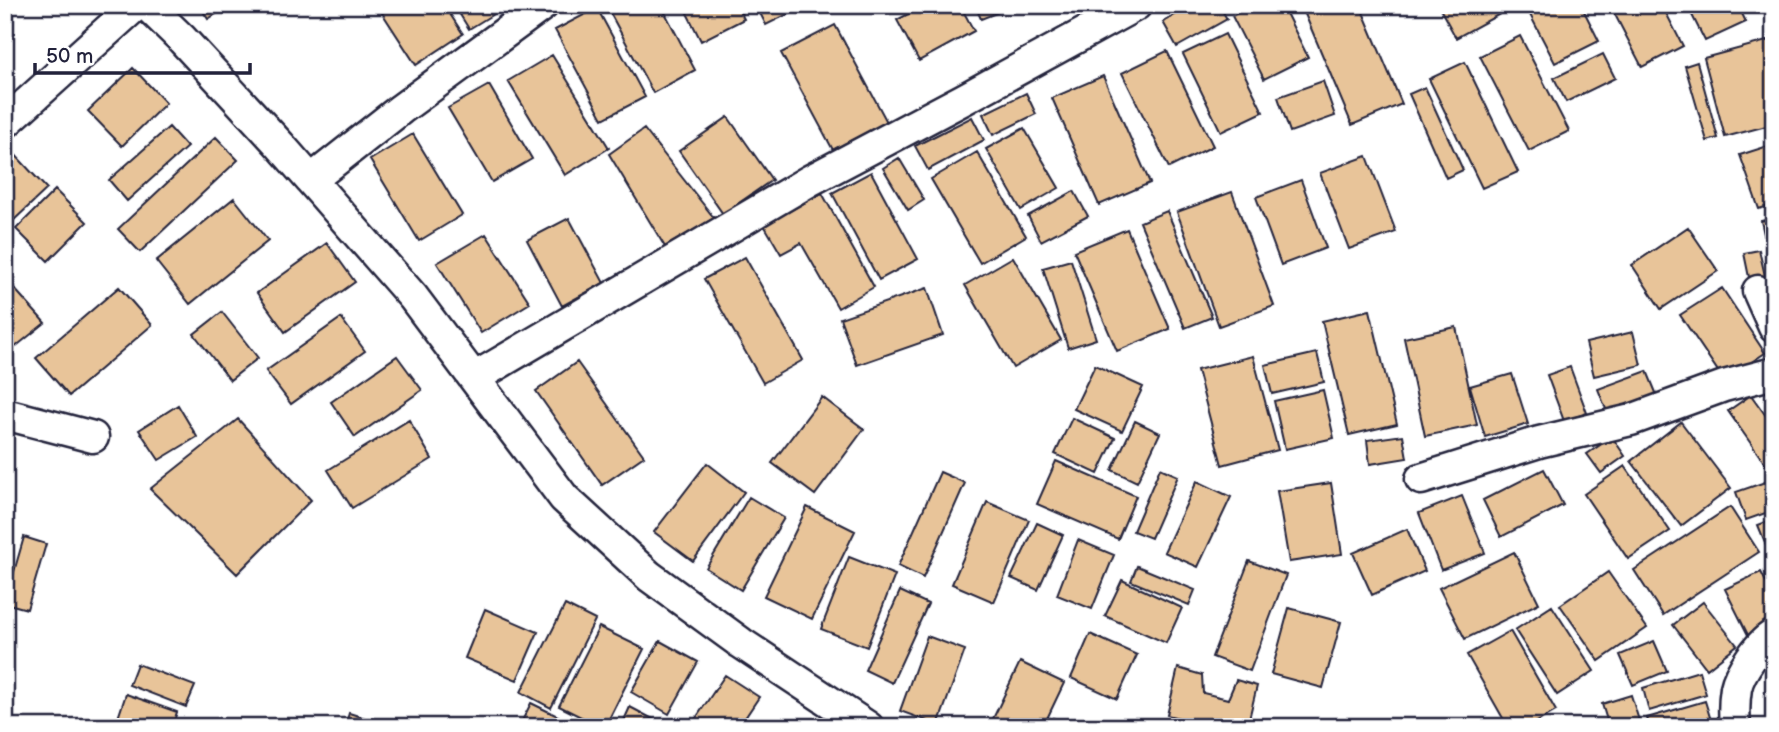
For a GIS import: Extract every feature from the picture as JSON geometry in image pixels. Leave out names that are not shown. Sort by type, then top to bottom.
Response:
[{"type":"street","points":[[5,123],[136,5]]},
{"type":"street","points":[[147,5],[181,38],[311,180],[413,298],[564,498],[649,576],[741,643],[868,727]]},
{"type":"street","points":[[311,180],[401,109],[543,5]]},
{"type":"street","points":[[474,378],[808,181],[1136,5]]},
{"type":"street","points":[[1758,291],[1774,327]]},
{"type":"street","points":[[1421,479],[1539,442],[1631,419],[1724,386],[1774,373]]},
{"type":"street","points":[[5,414],[93,437]]},
{"type":"street","points":[[1734,727],[1737,686],[1753,654],[1769,636],[1774,635]]},
{"type":"building","points":[[199,5],[230,5],[208,19]]},
{"type":"building","points":[[377,5],[444,5],[463,34],[416,65]]},
{"type":"building","points":[[454,5],[508,5],[469,29]]},
{"type":"building","points":[[614,5],[661,5],[695,70],[653,93],[608,9]]},
{"type":"building","points":[[683,5],[737,5],[744,19],[701,41]]},
{"type":"building","points":[[756,5],[806,5],[766,25]]},
{"type":"building","points":[[925,5],[960,5],[974,31],[919,61],[897,20]]},
{"type":"building","points":[[975,5],[1014,5],[1014,6],[981,19]]},
{"type":"building","points":[[1192,5],[1219,5],[1227,19],[1177,47],[1163,22]]},
{"type":"building","points":[[1252,5],[1282,5],[1308,57],[1264,79],[1232,16]]},
{"type":"building","points":[[1360,5],[1402,104],[1352,125],[1302,7]]},
{"type":"building","points":[[1438,5],[1507,5],[1509,9],[1456,38]]},
{"type":"building","points":[[1525,5],[1581,5],[1599,41],[1555,63]]},
{"type":"building","points":[[1610,5],[1662,5],[1683,46],[1642,67]]},
{"type":"building","points":[[1687,5],[1738,5],[1746,22],[1705,41]]},
{"type":"building","points":[[597,8],[645,97],[603,119],[555,30]]},
{"type":"building","points":[[835,25],[887,122],[833,150],[781,53]]},
{"type":"building","points":[[1225,34],[1263,112],[1221,132],[1183,54]]},
{"type":"building","points":[[1520,36],[1569,131],[1529,151],[1480,56]]},
{"type":"building","points":[[1774,39],[1774,124],[1725,137],[1704,58]]},
{"type":"building","points":[[1167,51],[1213,146],[1169,168],[1122,73]]},
{"type":"building","points":[[1603,54],[1615,78],[1566,102],[1554,78]]},
{"type":"building","points":[[552,55],[609,148],[565,175],[508,81]]},
{"type":"building","points":[[1465,62],[1518,172],[1482,188],[1429,79]]},
{"type":"building","points":[[1697,62],[1718,138],[1707,141],[1685,66]]},
{"type":"building","points":[[133,68],[166,103],[122,146],[88,111]]},
{"type":"building","points":[[1103,76],[1150,183],[1099,205],[1052,98]]},
{"type":"building","points":[[1323,81],[1335,116],[1290,132],[1278,97]]},
{"type":"building","points":[[489,85],[532,159],[492,182],[448,108]]},
{"type":"building","points":[[1425,87],[1463,170],[1446,178],[1409,94]]},
{"type":"building","points":[[1026,93],[1036,114],[993,135],[983,114]]},
{"type":"building","points":[[728,117],[772,180],[723,214],[679,151]]},
{"type":"building","points":[[972,117],[984,140],[928,170],[915,146]]},
{"type":"building","points":[[169,127],[187,147],[127,201],[109,180]]},
{"type":"building","points":[[1024,128],[1059,188],[1021,210],[986,149]]},
{"type":"building","points":[[644,129],[714,218],[665,247],[609,154]]},
{"type":"building","points":[[413,134],[462,215],[419,241],[370,160]]},
{"type":"building","points":[[216,137],[238,160],[140,252],[118,229]]},
{"type":"building","points":[[1774,144],[1774,204],[1759,209],[1740,155]]},
{"type":"building","points":[[10,149],[47,189],[13,221],[5,213],[5,154]]},
{"type":"building","points":[[977,152],[1026,236],[980,263],[931,179]]},
{"type":"building","points":[[1367,156],[1396,232],[1349,249],[1320,173]]},
{"type":"building","points":[[899,158],[924,200],[908,210],[883,168]]},
{"type":"building","points":[[871,172],[918,259],[879,280],[832,193]]},
{"type":"building","points":[[1301,180],[1326,248],[1281,265],[1256,197]]},
{"type":"building","points":[[55,190],[87,222],[48,261],[16,229]]},
{"type":"building","points":[[1074,191],[1088,216],[1041,241],[1028,216]]},
{"type":"building","points":[[1232,192],[1274,306],[1219,326],[1177,212]]},
{"type":"building","points":[[822,193],[874,287],[838,308],[801,243],[781,254],[764,225]]},
{"type":"building","points":[[234,198],[268,241],[190,304],[156,261]]},
{"type":"building","points":[[1167,211],[1212,317],[1185,328],[1140,222]]},
{"type":"building","points":[[569,218],[604,283],[562,306],[527,240]]},
{"type":"building","points":[[1774,218],[1774,278],[1761,221]]},
{"type":"building","points":[[1688,227],[1718,271],[1661,309],[1632,265]]},
{"type":"building","points":[[1127,229],[1170,329],[1117,351],[1074,251]]},
{"type":"building","points":[[486,234],[530,303],[481,333],[437,263]]},
{"type":"building","points":[[327,243],[355,282],[285,332],[257,293]]},
{"type":"building","points":[[1759,250],[1767,284],[1751,287],[1744,253]]},
{"type":"building","points":[[745,257],[803,360],[763,383],[704,279]]},
{"type":"building","points":[[1013,257],[1061,340],[1013,368],[965,285]]},
{"type":"building","points":[[1071,260],[1096,339],[1068,348],[1043,268]]},
{"type":"building","points":[[5,278],[45,323],[9,352],[5,349]]},
{"type":"building","points":[[119,287],[152,325],[69,396],[36,358]]},
{"type":"building","points":[[927,288],[943,335],[857,365],[840,318]]},
{"type":"building","points":[[1722,288],[1765,353],[1724,380],[1680,315]]},
{"type":"building","points":[[1370,310],[1397,424],[1349,435],[1322,321]]},
{"type":"building","points":[[222,312],[258,358],[230,380],[194,334]]},
{"type":"building","points":[[341,318],[365,351],[291,404],[266,371]]},
{"type":"building","points":[[1456,327],[1477,425],[1425,436],[1404,338]]},
{"type":"building","points":[[1633,332],[1641,365],[1594,376],[1586,343]]},
{"type":"building","points":[[1317,353],[1324,382],[1272,394],[1265,365]]},
{"type":"building","points":[[397,356],[422,390],[355,437],[331,402]]},
{"type":"building","points":[[1253,356],[1278,450],[1222,465],[1197,370]]},
{"type":"building","points":[[577,362],[644,456],[602,485],[536,391]]},
{"type":"building","points":[[1095,365],[1143,387],[1122,431],[1074,409]]},
{"type":"building","points":[[1570,367],[1587,413],[1564,421],[1547,375]]},
{"type":"building","points":[[1647,371],[1659,400],[1610,419],[1598,389]]},
{"type":"building","points":[[1512,374],[1528,424],[1485,437],[1470,386]]},
{"type":"building","points":[[1323,390],[1334,438],[1285,449],[1274,401]]},
{"type":"building","points":[[1751,395],[1774,427],[1774,464],[1768,468],[1728,411]]},
{"type":"building","points":[[822,397],[864,429],[815,495],[772,463]]},
{"type":"building","points":[[178,405],[197,437],[159,460],[139,430]]},
{"type":"building","points":[[1072,418],[1115,438],[1098,474],[1055,454]]},
{"type":"building","points":[[238,419],[311,500],[237,574],[150,489]]},
{"type":"building","points":[[409,420],[432,459],[352,508],[328,470]]},
{"type":"building","points":[[1135,421],[1160,433],[1137,482],[1112,470]]},
{"type":"building","points":[[1681,422],[1731,488],[1681,526],[1631,461]]},
{"type":"building","points":[[1403,435],[1407,458],[1370,464],[1367,440]]},
{"type":"building","points":[[1612,437],[1625,456],[1601,473],[1587,454]]},
{"type":"building","points":[[1056,461],[1136,496],[1118,539],[1037,504]]},
{"type":"building","points":[[707,463],[744,492],[693,561],[654,532]]},
{"type":"building","points":[[1625,466],[1670,531],[1628,559],[1584,494]]},
{"type":"building","points":[[1160,468],[1178,476],[1151,538],[1133,531]]},
{"type":"building","points":[[1544,469],[1563,505],[1501,537],[1483,500]]},
{"type":"building","points":[[940,472],[965,483],[923,578],[898,566]]},
{"type":"building","points":[[1774,479],[1774,510],[1746,520],[1736,492]]},
{"type":"building","points":[[1197,481],[1231,497],[1198,567],[1164,552]]},
{"type":"building","points":[[1331,483],[1342,554],[1289,562],[1277,491]]},
{"type":"building","points":[[1462,496],[1485,553],[1441,570],[1419,513]]},
{"type":"building","points":[[749,497],[784,518],[741,590],[706,568]]},
{"type":"building","points":[[987,502],[1029,520],[994,602],[952,584]]},
{"type":"building","points":[[807,507],[855,531],[812,619],[764,596]]},
{"type":"building","points":[[1730,507],[1759,552],[1663,615],[1634,570]]},
{"type":"building","points":[[1774,519],[1774,555],[1771,557],[1758,525]]},
{"type":"building","points":[[1037,523],[1063,535],[1038,590],[1011,578]]},
{"type":"building","points":[[1407,529],[1425,571],[1372,595],[1353,553]]},
{"type":"building","points":[[24,537],[46,544],[27,609],[5,603]]},
{"type":"building","points":[[1078,540],[1114,555],[1092,609],[1057,595]]},
{"type":"building","points":[[1514,552],[1539,603],[1465,639],[1439,588]]},
{"type":"building","points":[[849,557],[895,575],[867,647],[821,629]]},
{"type":"building","points":[[1249,561],[1286,575],[1250,671],[1212,657]]},
{"type":"building","points":[[1137,566],[1195,590],[1189,605],[1131,581]]},
{"type":"building","points":[[1608,572],[1647,628],[1599,661],[1560,605]]},
{"type":"building","points":[[1761,572],[1774,598],[1774,626],[1749,637],[1725,589]]},
{"type":"building","points":[[1122,580],[1182,608],[1166,643],[1105,616]]},
{"type":"building","points":[[900,591],[928,604],[892,683],[865,670]]},
{"type":"building","points":[[1703,602],[1737,645],[1707,669],[1673,625]]},
{"type":"building","points":[[565,605],[595,620],[551,708],[521,692]]},
{"type":"building","points":[[1552,606],[1594,671],[1557,695],[1515,630]]},
{"type":"building","points":[[1289,608],[1341,622],[1323,688],[1271,674]]},
{"type":"building","points":[[485,609],[538,632],[517,680],[465,658]]},
{"type":"building","points":[[599,627],[644,649],[605,727],[559,706]]},
{"type":"building","points":[[1510,631],[1556,711],[1528,727],[1508,727],[1467,655]]},
{"type":"building","points":[[1090,634],[1137,655],[1117,699],[1071,678]]},
{"type":"building","points":[[927,636],[965,650],[938,725],[900,711]]},
{"type":"building","points":[[660,641],[698,662],[669,714],[631,692]]},
{"type":"building","points":[[1654,641],[1667,671],[1633,685],[1620,655]]},
{"type":"building","points":[[1020,662],[1064,683],[1043,727],[989,727]]},
{"type":"building","points":[[137,664],[195,686],[186,707],[129,685]]},
{"type":"building","points":[[1178,668],[1202,675],[1203,693],[1228,699],[1236,680],[1257,686],[1247,727],[1215,727],[1167,715]]},
{"type":"building","points":[[1699,671],[1706,694],[1649,711],[1643,688]]},
{"type":"building","points":[[725,675],[759,697],[739,727],[690,727]]},
{"type":"building","points":[[126,694],[177,712],[172,727],[115,727]]},
{"type":"building","points":[[1631,695],[1641,727],[1609,727],[1602,704]]},
{"type":"building","points":[[1705,701],[1713,727],[1650,727],[1647,718]]},
{"type":"building","points":[[531,703],[580,727],[519,727]]},
{"type":"building","points":[[630,707],[668,727],[621,727]]},
{"type":"building","points":[[349,713],[394,727],[345,727]]},
{"type":"building","points":[[1053,718],[1072,727],[1049,727]]}]
